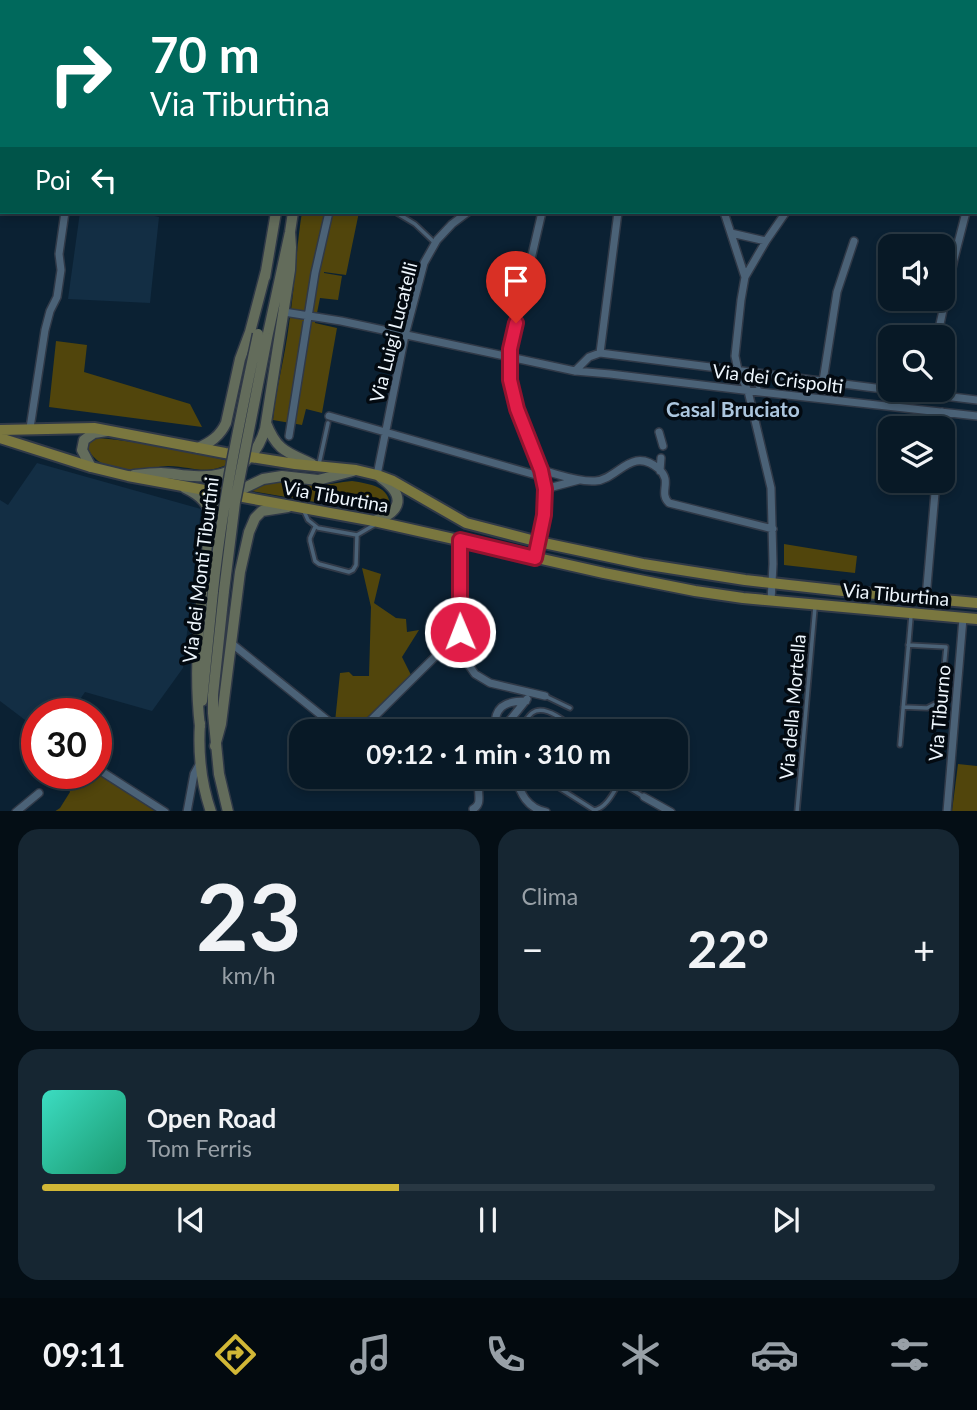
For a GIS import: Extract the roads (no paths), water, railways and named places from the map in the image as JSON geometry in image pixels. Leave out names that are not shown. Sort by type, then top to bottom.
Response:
[{"type":"main road","points":[[198,448],[217,437],[226,423],[240,359],[266,271],[276,214]]},
{"type":"main road","points":[[262,336],[293,214]]},
{"type":"main road","points":[[250,457],[261,440],[265,422],[284,312],[290,261],[290,232]]},
{"type":"main road","points":[[262,336],[266,271]]},
{"type":"main road","name":"Via dei Monti Tiburtini","points":[[228,811],[215,746],[213,702],[219,591],[218,544],[230,474],[262,336]]},
{"type":"main road","points":[[265,422],[272,438],[283,450],[316,465]]},
{"type":"main road","name":"Via Tiburtina","points":[[0,430],[74,428],[108,431],[250,457],[356,470],[398,484],[458,520],[539,542],[643,564],[772,583],[977,603]]},
{"type":"main road","points":[[90,467],[82,450],[84,440],[94,433],[108,431]]},
{"type":"main road","name":"Via Tiburtina","points":[[0,438],[90,467],[128,476],[377,522],[695,591],[771,601],[977,619]]},
{"type":"main road","name":"Via Tiburtina","points":[[128,476],[159,472],[209,476],[234,469],[250,457]]},
{"type":"main road","points":[[211,521],[230,495],[263,479],[274,477],[318,480],[356,470]]},
{"type":"main road","points":[[377,475],[392,488],[397,502],[392,513],[377,522]]},
{"type":"main road","points":[[178,486],[200,496],[209,508],[211,521],[197,655],[196,696],[200,727]]},
{"type":"main road","points":[[215,746],[221,724],[240,572],[253,523],[259,513],[265,510],[300,507]]},
{"type":"main road","name":"Via dei Monti Tiburtini","points":[[211,811],[200,763],[200,727],[219,591]]},
{"type":"street","points":[[30,428],[45,330],[57,297],[65,214]]},
{"type":"street","points":[[289,436],[313,316],[317,259],[328,214]]},
{"type":"street","name":"Via Luigi Lucatelli","points":[[377,475],[405,335],[425,263],[435,243],[466,214]]},
{"type":"street","points":[[535,558],[544,515],[545,489],[542,473],[513,396],[509,357],[542,214]]},
{"type":"street","points":[[575,371],[589,357],[600,354],[618,214]]},
{"type":"street","points":[[725,214],[745,277]]},
{"type":"street","points":[[771,601],[771,488],[748,391],[735,361],[745,277],[785,214]]},
{"type":"street","points":[[940,325],[965,214]]},
{"type":"street","points":[[731,233],[766,241]]},
{"type":"street","points":[[823,382],[837,292],[854,241]]},
{"type":"street","name":"Via dei Crispolti","points":[[284,312],[341,321],[575,371],[977,416]]},
{"type":"street","name":"Via dei Crispolti","points":[[600,354],[878,388]]},
{"type":"street","name":"Via dei Crispolti","points":[[955,396],[977,400]]},
{"type":"street","points":[[928,410],[929,402]]},
{"type":"street","points":[[942,412],[942,416]]},
{"type":"street","points":[[328,419],[386,431],[542,473],[580,480],[602,480],[625,464],[645,462],[666,478],[664,494],[669,503],[773,529]]},
{"type":"street","points":[[659,432],[663,446]]},
{"type":"street","points":[[660,471],[662,458]]},
{"type":"street","points":[[545,489],[580,480]]},
{"type":"street","points":[[926,598],[935,493]]},
{"type":"street","points":[[460,540],[460,632],[465,659],[475,674],[490,683],[545,696]]},
{"type":"street","name":"Via Tiburno","points":[[947,811],[963,618]]},
{"type":"street","points":[[372,719],[460,632]]},
{"type":"street","points":[[231,643],[326,719]]},
{"type":"street","points":[[511,719],[531,693]]},
{"type":"street","points":[[496,719],[502,706],[515,701],[526,701]]},
{"type":"street","points":[[187,811],[194,774],[200,763]]},
{"type":"street","points":[[112,779],[165,811]]},
{"type":"street","points":[[473,809],[479,803],[479,789]]},
{"type":"street","points":[[520,789],[527,802],[536,809],[546,811]]},
{"type":"street","points":[[16,811],[39,793]]},
{"type":"street","points":[[644,797],[671,811]]},
{"type":"lane","points":[[398,214],[415,224],[435,243]]},
{"type":"lane","points":[[752,372],[760,392]]},
{"type":"lane","points":[[316,465],[328,419]]},
{"type":"lane","points":[[300,507],[315,527],[357,535],[377,522]]},
{"type":"lane","points":[[315,527],[310,538],[315,561],[349,572],[356,565],[357,535]]},
{"type":"lane","name":"Via della Mortella","points":[[797,811],[815,605]]},
{"type":"lane","points":[[900,745],[911,614]]},
{"type":"lane","points":[[903,706],[927,708],[941,701],[946,648],[908,645]]},
{"type":"lane","points":[[545,696],[570,708]]},
{"type":"lane","points":[[527,719],[531,714],[541,710],[560,719]]},
{"type":"lane","points":[[563,790],[589,808],[599,810],[614,789]]},
{"type":"lane","points":[[631,789],[644,797]]},
{"type":"district","name":"Casal Bruciato","points":[[733,408]]}]
